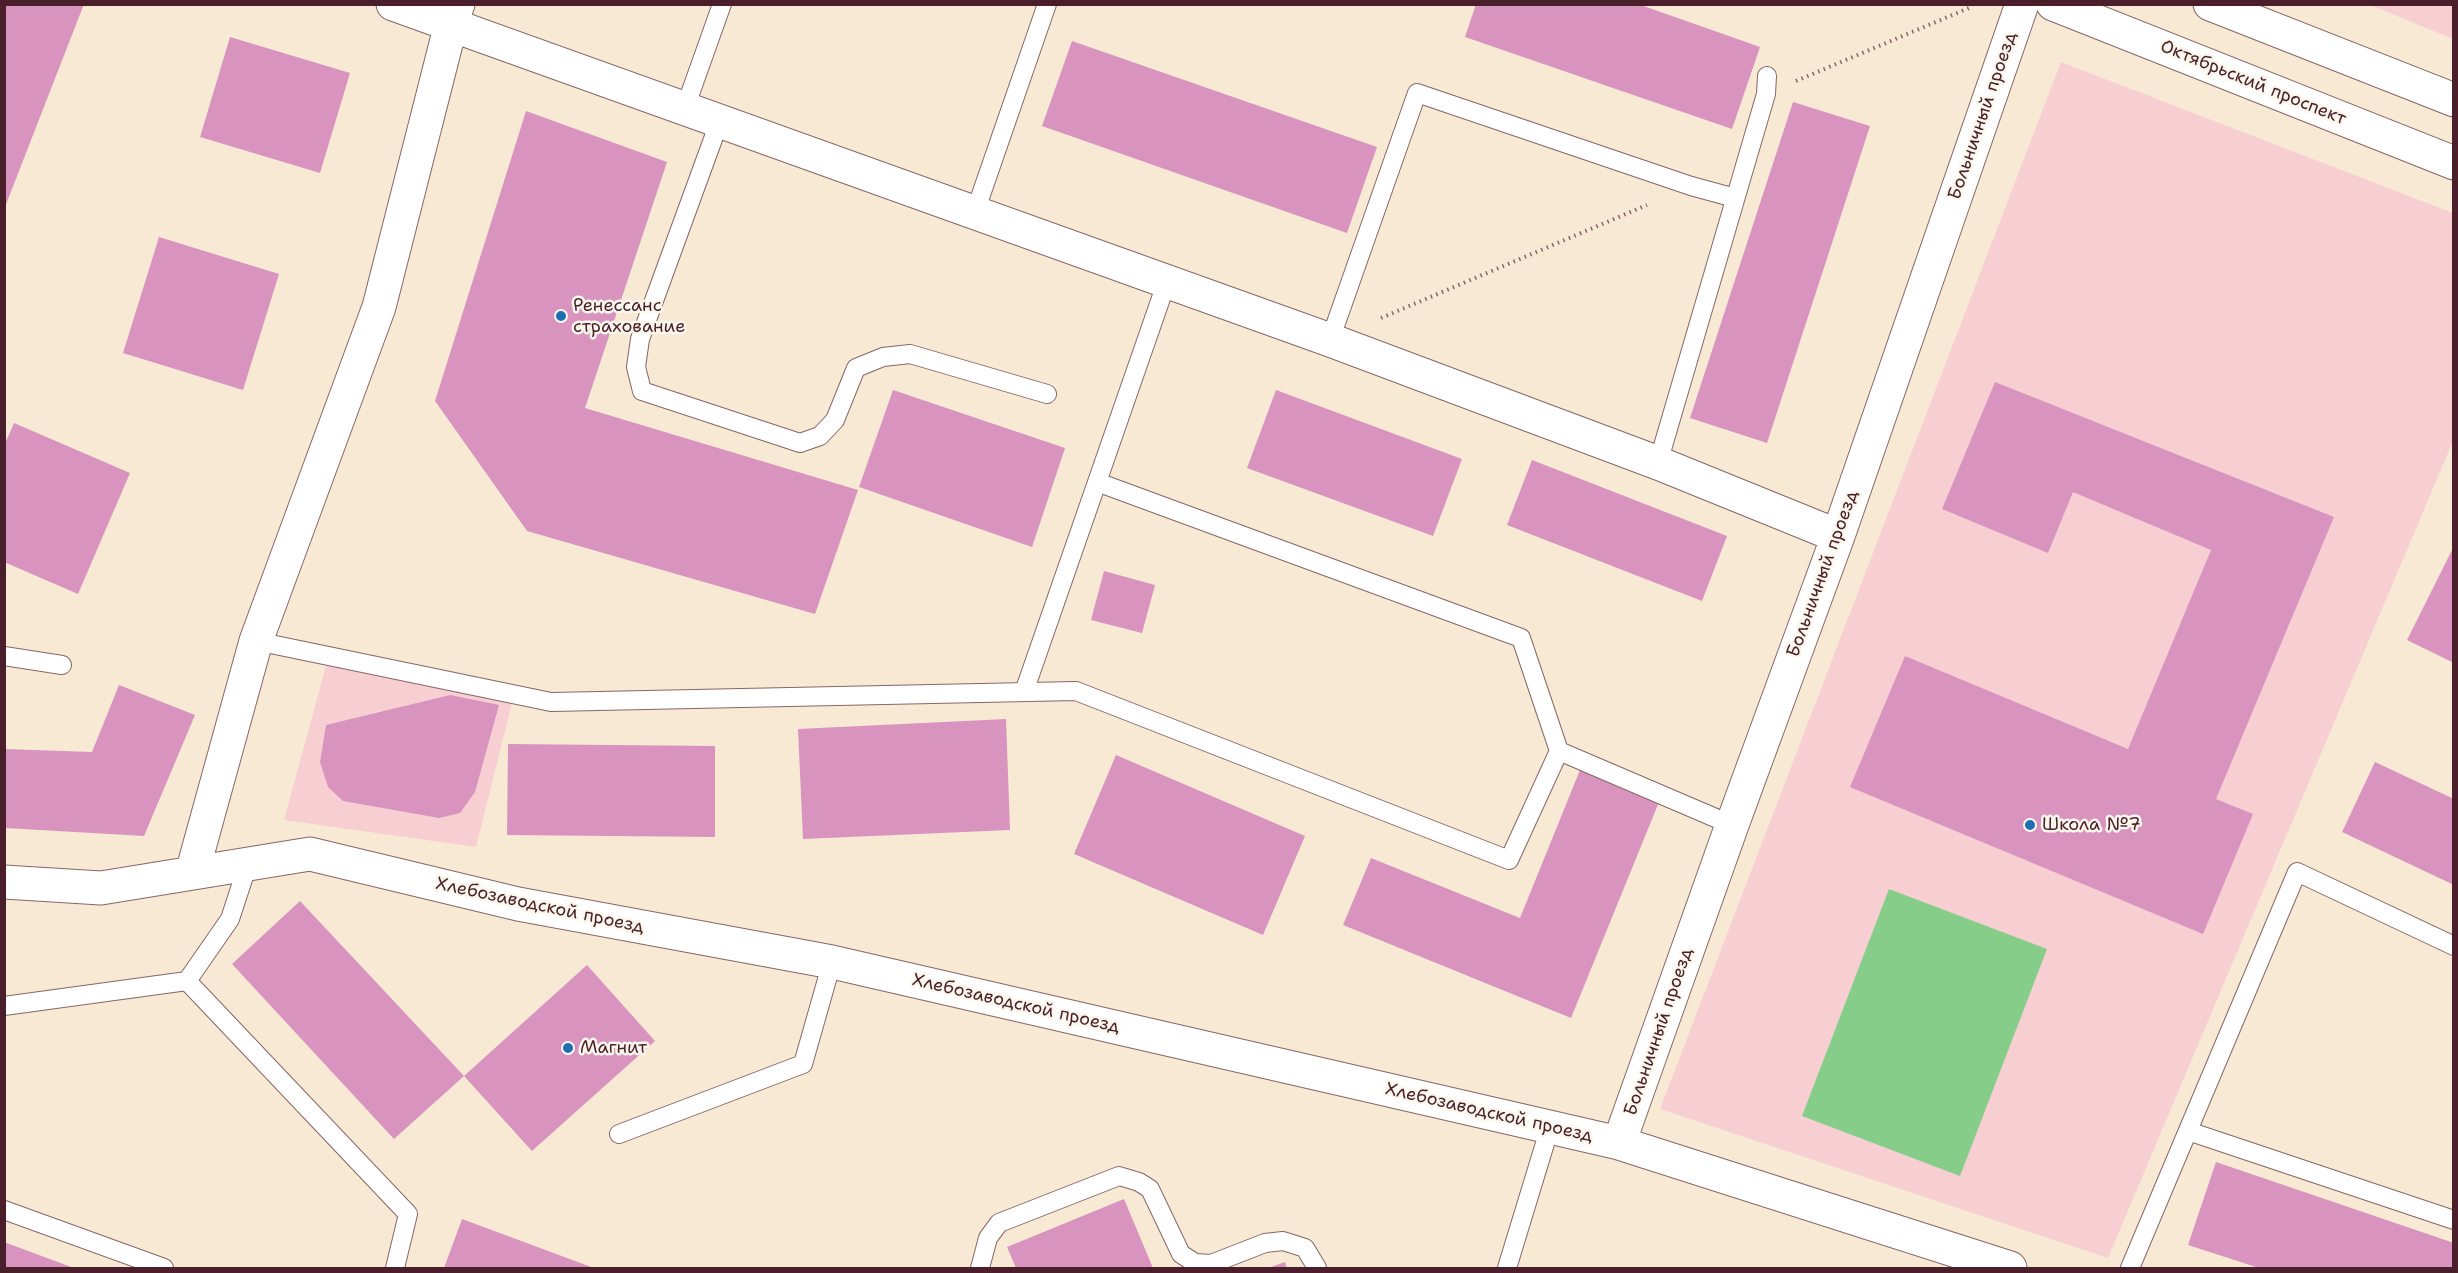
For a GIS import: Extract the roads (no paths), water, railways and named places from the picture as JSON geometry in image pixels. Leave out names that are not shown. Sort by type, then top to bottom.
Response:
[{"type":"street","points":[[393,4],[455,14],[685,108],[1330,340],[1658,463],[1838,536]]},
{"type":"street","name":"Больничный проезд","points":[[1619,1143],[1838,536],[2022,4]]},
{"type":"street","points":[[2210,4],[2454,100]]},
{"type":"street","name":"Октябрьский проспект","points":[[2069,7],[2454,163]]},
{"type":"street","points":[[192,873],[256,641],[379,307],[455,14]]},
{"type":"street","name":"Хлебозаводской проезд","points":[[4,882],[100,888],[310,854],[518,904],[832,962],[1550,1126],[1619,1143],[2004,1268]]},
{"type":"lane","points":[[685,108],[722,4]]},
{"type":"lane","points":[[975,212],[1047,4]]},
{"type":"lane","points":[[1658,463],[1766,94],[1767,76]]},
{"type":"lane","points":[[1330,340],[1418,93],[1691,186],[1734,198]]},
{"type":"lane","points":[[720,120],[640,339],[636,367],[642,391],[800,443],[820,436],[835,420],[856,368],[884,357],[910,354],[1047,393]]},
{"type":"lane","points":[[1024,692],[1167,281]]},
{"type":"lane","points":[[256,641],[551,702],[1076,691],[1509,860],[1559,751],[1521,639],[1097,482]]},
{"type":"lane","points":[[4,656],[62,665]]},
{"type":"lane","points":[[1559,751],[1732,825]]},
{"type":"lane","points":[[4,1006],[187,981],[230,919],[248,864]]},
{"type":"lane","points":[[2130,1269],[2296,872],[2454,946]]},
{"type":"lane","points":[[619,1134],[803,1064],[832,962]]},
{"type":"lane","points":[[187,981],[408,1214],[395,1269]]},
{"type":"lane","points":[[1507,1269],[1550,1126]]},
{"type":"lane","points":[[2188,1131],[2454,1220]]},
{"type":"lane","points":[[980,1269],[988,1238],[999,1223],[1119,1176],[1139,1182],[1150,1189],[1182,1254],[1195,1263],[1211,1264],[1266,1243],[1283,1241],[1305,1248],[1317,1269]]},
{"type":"lane","points":[[4,1210],[164,1269]]},
{"type":"place","name":"Ренессанс страхование","points":[[561,316]]},
{"type":"place","name":"Школа №7","points":[[2030,825]]},
{"type":"place","name":"Магнит","points":[[568,1048]]}]
